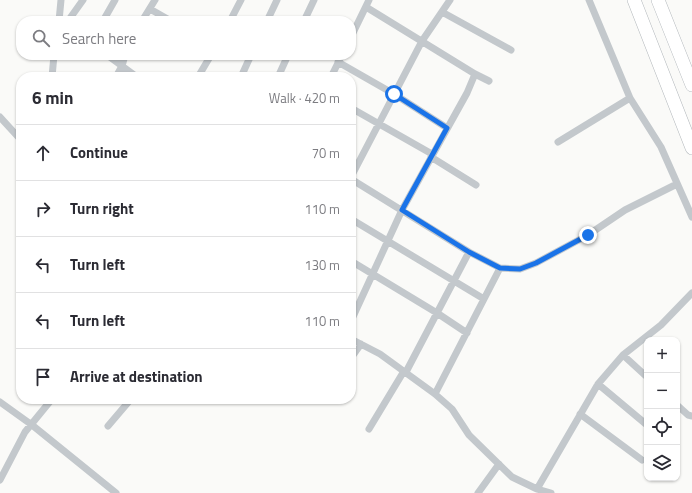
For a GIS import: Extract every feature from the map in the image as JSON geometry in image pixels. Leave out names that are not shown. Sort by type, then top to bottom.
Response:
[{"type":"highway","points":[[634,0],[692,148]]},
{"type":"highway","points":[[658,0],[692,85]]},
{"type":"street","points":[[59,16],[61,0]]},
{"type":"street","points":[[71,16],[83,0]]},
{"type":"street","points":[[106,16],[114,0]]},
{"type":"street","points":[[145,16],[155,0]]},
{"type":"street","points":[[233,16],[241,0]]},
{"type":"street","points":[[269,16],[277,0]]},
{"type":"street","points":[[306,16],[314,0]]},
{"type":"street","points":[[356,27],[369,0]]},
{"type":"street","points":[[356,168],[422,41],[450,0]]},
{"type":"street","points":[[589,0],[630,98],[660,147],[692,217]]},
{"type":"street","points":[[366,7],[475,74],[489,80]]},
{"type":"street","points":[[150,9],[162,16]]},
{"type":"street","points":[[442,12],[511,50]]},
{"type":"street","points":[[52,72],[54,60]]},
{"type":"street","points":[[114,60],[130,72]]},
{"type":"street","points":[[119,72],[124,60]]},
{"type":"street","points":[[201,72],[207,60]]},
{"type":"street","points":[[243,72],[249,60]]},
{"type":"street","points":[[280,72],[286,60]]},
{"type":"street","points":[[333,72],[337,60]]},
{"type":"street","points":[[341,60],[447,128]]},
{"type":"street","points":[[356,310],[402,210],[467,93],[475,74]]},
{"type":"street","points":[[558,142],[630,98]]},
{"type":"street","points":[[356,111],[379,123],[476,185]]},
{"type":"street","points":[[0,117],[16,135]]},
{"type":"street","points":[[356,181],[469,252],[500,268],[520,269],[536,263],[588,235],[625,210],[677,184]]},
{"type":"street","points":[[356,222],[484,299]]},
{"type":"street","points":[[369,428],[405,372],[469,252]]},
{"type":"street","points":[[356,264],[467,333]]},
{"type":"street","points":[[435,394],[500,268]]},
{"type":"street","points":[[537,489],[598,384],[623,355],[661,325],[692,293]]},
{"type":"street","points":[[356,342],[380,354],[435,394],[452,409],[469,434],[512,477],[537,489],[551,493]]},
{"type":"street","points":[[356,351],[361,344]]},
{"type":"street","points":[[623,355],[644,375]]},
{"type":"street","points":[[598,384],[644,422]]},
{"type":"street","points":[[0,402],[32,425],[116,493]]},
{"type":"street","points":[[0,480],[25,432],[48,404]]},
{"type":"street","points":[[108,426],[128,404]]},
{"type":"street","points":[[680,407],[692,416]]},
{"type":"street","points":[[580,414],[642,460]]},
{"type":"street","points":[[478,493],[499,464]]},
{"type":"route","points":[[394,94],[447,128],[402,210],[469,252],[500,268],[520,269],[536,263],[588,235]]}]
